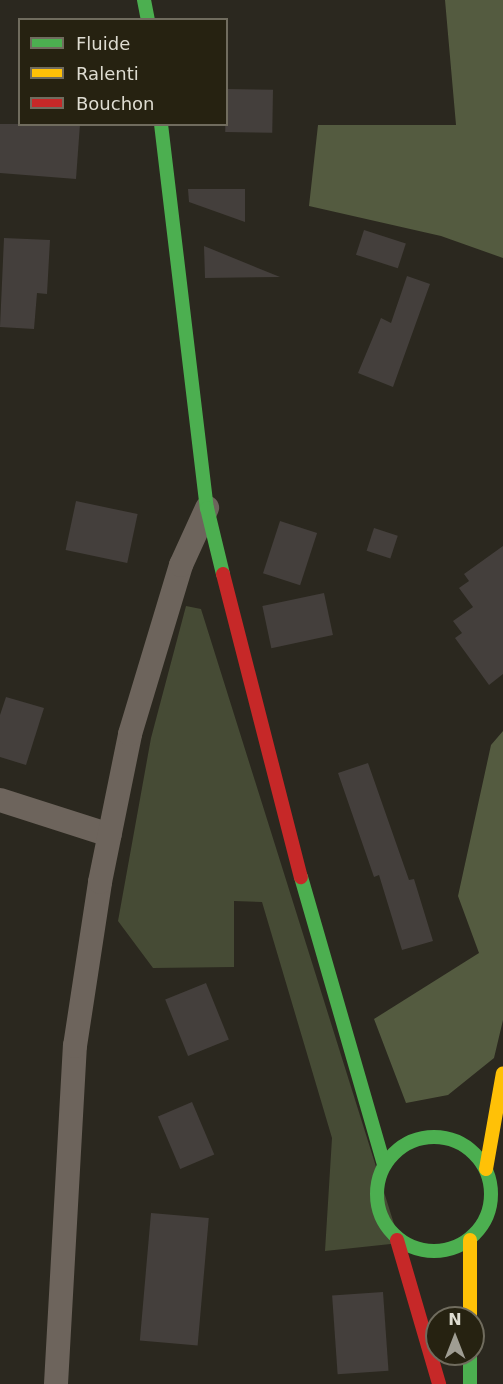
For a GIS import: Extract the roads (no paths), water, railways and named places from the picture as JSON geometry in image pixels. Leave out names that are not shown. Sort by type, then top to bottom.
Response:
[{"type":"street","points":[[144,0],[148,18]]},
{"type":"street","points":[[161,126],[207,508],[284,819],[384,1165]]},
{"type":"street","points":[[56,1384],[75,1046],[110,834],[130,734],[161,628],[181,565],[207,508]]},
{"type":"street","points":[[0,800],[110,834]]},
{"type":"street","points":[[397,1240],[420,1251],[446,1251],[470,1240],[486,1220],[492,1195],[486,1169],[503,1073]]},
{"type":"street","points":[[439,1384],[397,1240],[384,1218],[378,1190],[384,1165],[402,1144],[426,1136],[470,1149],[486,1169]]},
{"type":"street","points":[[470,1240],[470,1306]]},
{"type":"street","points":[[470,1366],[470,1384]]}]
